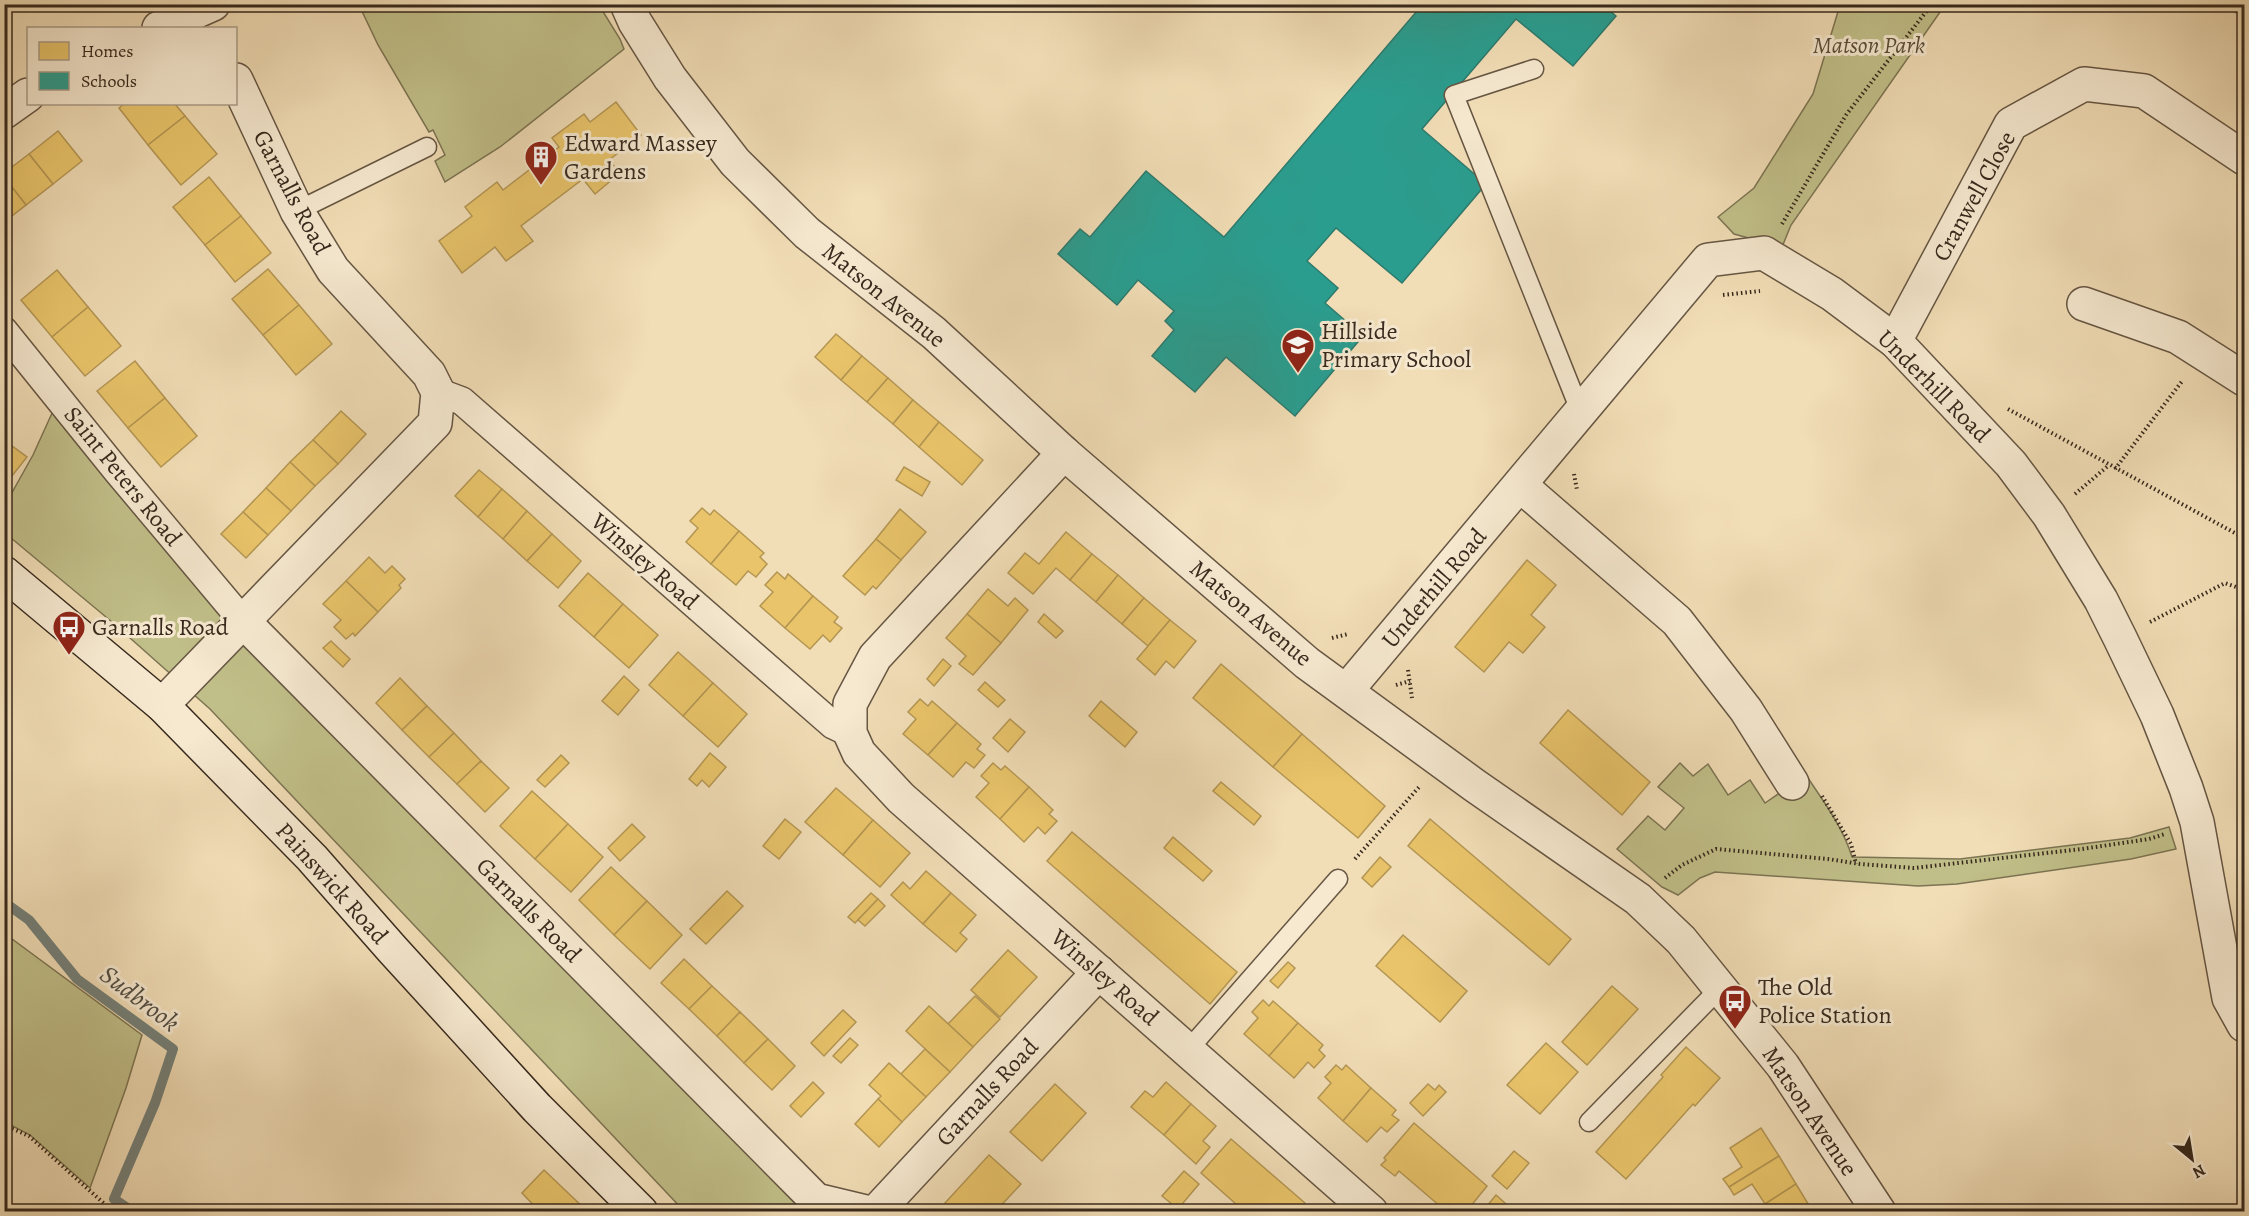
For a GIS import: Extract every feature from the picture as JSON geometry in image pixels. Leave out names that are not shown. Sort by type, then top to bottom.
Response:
[{"type":"street","name":"Matson Avenue","points":[[627,4],[635,22],[670,78],[735,162],[807,233],[934,333],[1064,453],[1307,663],[1638,899],[1681,940],[1783,1066],[1879,1212]]},
{"type":"street","points":[[163,27],[209,14]]},
{"type":"street","name":"Garnalls Road","points":[[237,82],[297,211],[333,270],[429,374],[438,392]]},
{"type":"street","name":"Cranwell Close","points":[[1895,341],[2012,124],[2084,84],[2144,91],[2244,158]]},
{"type":"street","points":[[4,112],[27,96]]},
{"type":"street","name":"Underhill Road","points":[[1347,690],[1708,260],[1764,253],[1832,294],[1895,341],[2011,464],[2049,515],[2101,600],[2157,715],[2186,788],[2197,822],[2229,998],[2244,1025]]},
{"type":"street","points":[[2084,304],[2178,337],[2244,379]]},
{"type":"street","name":"Saint Peters Road","points":[[4,331],[242,620]]},
{"type":"street","name":"Winsley Road","points":[[438,392],[462,401],[833,725],[850,733]]},
{"type":"street","points":[[162,705],[435,423],[438,392]]},
{"type":"street","name":"Winsley Road","points":[[1064,453],[875,657],[850,704],[850,733],[858,753],[901,798],[1371,1212]]},
{"type":"street","points":[[1520,485],[1677,621],[1746,710],[1792,783]]},
{"type":"street","name":"Painswick Road","points":[[4,573],[162,705],[312,858],[626,1207]]},
{"type":"street","name":"Garnalls Road","points":[[242,620],[822,1206],[866,1212]]},
{"type":"street","name":"Garnalls Road","points":[[876,1212],[1099,972]]},
{"type":"lane","points":[[1534,69],[1454,95],[1581,413]]},
{"type":"lane","points":[[297,211],[428,147]]},
{"type":"lane","points":[[1188,1050],[1338,879]]},
{"type":"lane","points":[[1589,1122],[1720,988]]},
{"type":"path","points":[[1764,253],[1846,115],[1932,4]]},
{"type":"path","points":[[2115,469],[2203,353]]},
{"type":"path","points":[[2001,405],[2244,538]]},
{"type":"path","points":[[2049,515],[2109,465]]},
{"type":"path","points":[[2120,638],[2225,583],[2244,590]]},
{"type":"path","points":[[1326,639],[1379,628],[1392,637]]},
{"type":"path","points":[[1338,879],[1441,760]]},
{"type":"path","points":[[1638,899],[1682,865],[1716,849],[1914,868],[2150,839],[2197,822]]},
{"type":"path","points":[[4,1125],[29,1137],[108,1207],[118,1212]]},
{"type":"green space","points":[[359,5],[599,5],[624,49],[500,147],[445,182],[435,161],[445,155],[433,130],[429,132],[378,45]]},
{"type":"green space","name":"Matson Park","points":[[1840,5],[1945,5],[1791,225],[1782,247],[1734,234],[1718,217],[1754,188],[1813,94]]},
{"type":"green space","points":[[2222,5],[2244,5],[2244,17]]},
{"type":"green space","points":[[53,411],[117,471],[829,1211],[684,1211],[210,709],[112,622],[5,533],[4,507],[33,455]]},
{"type":"green space","points":[[1680,763],[1693,776],[1708,764],[1728,795],[1750,780],[1765,803],[1806,775],[1838,825],[1852,857],[1960,859],[2130,838],[2169,827],[2176,849],[2131,859],[1957,884],[1918,886],[1715,872],[1700,878],[1678,895],[1662,887],[1617,849],[1648,816],[1665,830],[1684,808],[1658,787]]},
{"type":"green space","points":[[4,933],[142,1035],[126,1088],[90,1188],[30,1135],[5,1122]]},
{"type":"building: Homes","name":"Edward Massey Gardens","points":[[616,102],[641,135],[609,160],[620,173],[595,194],[583,179],[521,226],[533,241],[506,261],[495,247],[462,273],[439,241],[472,216],[465,207],[497,182],[503,190],[559,147],[552,138],[584,114],[590,122]]},
{"type":"building: Homes","points":[[123,105],[176,105],[185,116],[148,145],[119,108]]},
{"type":"building: Homes","points":[[185,116],[217,154],[181,185],[148,145]]},
{"type":"building: Homes","points":[[58,131],[82,161],[53,184],[29,154]]},
{"type":"building: Homes","points":[[29,154],[53,184],[26,205],[4,177],[4,173]]},
{"type":"building: Homes","points":[[4,177],[26,205],[4,222]]},
{"type":"building: Homes","points":[[209,177],[241,216],[205,245],[173,207]]},
{"type":"building: Homes","points":[[241,216],[271,253],[235,282],[205,245]]},
{"type":"building: Homes","points":[[268,269],[299,305],[263,335],[232,299]]},
{"type":"building: Homes","points":[[57,270],[88,307],[52,337],[21,300]]},
{"type":"building: Homes","points":[[299,305],[332,344],[296,375],[263,335]]},
{"type":"building: Homes","points":[[88,307],[121,346],[85,376],[52,337]]},
{"type":"building: Homes","points":[[836,334],[862,356],[841,380],[815,357]]},
{"type":"building: Homes","points":[[862,356],[888,378],[867,402],[841,380]]},
{"type":"building: Homes","points":[[135,361],[165,398],[128,428],[97,391]]},
{"type":"building: Homes","points":[[888,378],[913,400],[893,424],[867,402]]},
{"type":"building: Homes","points":[[165,398],[197,436],[161,467],[128,428]]},
{"type":"building: Homes","points":[[913,400],[939,422],[919,447],[893,424]]},
{"type":"building: Homes","points":[[341,411],[366,434],[338,464],[313,440]]},
{"type":"building: Homes","points":[[939,422],[983,460],[962,485],[919,447]]},
{"type":"building: Homes","points":[[4,440],[27,457],[4,486]]},
{"type":"building: Homes","points":[[313,440],[338,464],[315,486],[290,462]]},
{"type":"building: Homes","points":[[290,462],[315,486],[291,511],[266,488]]},
{"type":"building: Homes","points":[[904,467],[930,482],[922,496],[896,480]]},
{"type":"building: Homes","points":[[479,470],[502,489],[478,517],[455,496]]},
{"type":"building: Homes","points":[[266,488],[291,511],[268,535],[243,512]]},
{"type":"building: Homes","points":[[502,489],[527,511],[503,539],[478,517]]},
{"type":"building: Homes","points":[[702,508],[710,515],[714,510],[739,531],[711,564],[686,542],[698,528],[690,521]]},
{"type":"building: Homes","points":[[900,509],[926,532],[901,560],[876,539]]},
{"type":"building: Homes","points":[[527,511],[552,534],[527,561],[503,539]]},
{"type":"building: Homes","points":[[243,512],[268,535],[246,558],[221,534]]},
{"type":"building: Homes","points":[[739,531],[764,553],[760,557],[767,564],[756,577],[748,571],[736,585],[711,564]]},
{"type":"building: Homes","points":[[1066,532],[1092,554],[1070,580],[1056,568],[1033,594],[1008,573],[1025,553],[1039,564]]},
{"type":"building: Homes","points":[[552,534],[581,561],[558,588],[527,561]]},
{"type":"building: Homes","points":[[876,539],[901,560],[876,589],[873,586],[865,595],[843,576]]},
{"type":"building: Homes","points":[[1092,554],[1118,575],[1096,602],[1070,580]]},
{"type":"building: Homes","points":[[369,557],[385,573],[392,566],[405,579],[399,585],[401,588],[378,612],[346,581]]},
{"type":"building: Homes","points":[[1527,560],[1556,585],[1531,615],[1545,627],[1523,653],[1509,642],[1484,672],[1455,647]]},
{"type":"building: Homes","points":[[777,572],[785,579],[788,574],[813,596],[785,628],[760,606],[773,592],[765,585]]},
{"type":"building: Homes","points":[[588,573],[623,604],[594,637],[559,606]]},
{"type":"building: Homes","points":[[1118,575],[1144,598],[1122,624],[1096,602]]},
{"type":"building: Homes","points":[[346,581],[378,612],[355,636],[353,633],[346,639],[334,627],[341,620],[323,604]]},
{"type":"building: Homes","points":[[988,589],[1008,606],[1015,598],[1028,610],[1001,643],[967,614]]},
{"type":"building: Homes","points":[[813,596],[838,617],[834,622],[842,628],[830,642],[823,635],[810,649],[785,628]]},
{"type":"building: Homes","points":[[1144,598],[1170,620],[1148,646],[1122,624]]},
{"type":"building: Homes","points":[[623,604],[658,635],[629,668],[594,637]]},
{"type":"building: Homes","points":[[967,614],[1001,643],[973,675],[959,664],[966,656],[946,638]]},
{"type":"building: Homes","points":[[1044,614],[1063,631],[1056,638],[1038,622]]},
{"type":"building: Homes","points":[[1170,620],[1196,641],[1174,668],[1166,661],[1155,675],[1137,659]]},
{"type":"building: Homes","points":[[331,641],[350,659],[343,667],[323,648]]},
{"type":"building: Homes","points":[[678,652],[713,683],[683,716],[649,685]]},
{"type":"building: Homes","points":[[943,659],[951,666],[934,686],[927,679]]},
{"type":"building: Homes","points":[[1221,664],[1302,734],[1273,767],[1193,698]]},
{"type":"building: Homes","points":[[624,676],[639,690],[618,715],[602,701]]},
{"type":"building: Homes","points":[[400,678],[427,706],[402,730],[376,703]]},
{"type":"building: Homes","points":[[985,682],[1005,700],[998,707],[978,690]]},
{"type":"building: Homes","points":[[713,683],[747,714],[718,747],[683,716]]},
{"type":"building: Homes","points":[[920,699],[928,706],[932,701],[957,723],[928,755],[903,734],[916,719],[908,712]]},
{"type":"building: Homes","points":[[1101,701],[1137,732],[1125,747],[1089,716]]},
{"type":"building: Homes","points":[[427,706],[454,733],[429,757],[402,730]]},
{"type":"building: Homes","points":[[1568,710],[1650,782],[1622,815],[1540,743]]},
{"type":"building: Homes","points":[[1010,719],[1025,732],[1008,752],[993,738]]},
{"type":"building: Homes","points":[[957,723],[981,744],[977,749],[985,755],[974,768],[966,762],[953,777],[928,755]]},
{"type":"building: Homes","points":[[454,733],[481,761],[457,784],[429,757]]},
{"type":"building: Homes","points":[[1302,734],[1385,806],[1358,838],[1273,767]]},
{"type":"building: Homes","points":[[710,753],[726,767],[709,787],[702,780],[697,786],[689,779]]},
{"type":"building: Homes","points":[[561,755],[569,763],[545,787],[537,780]]},
{"type":"building: Homes","points":[[481,761],[509,788],[485,812],[457,784]]},
{"type":"building: Homes","points":[[993,763],[1001,770],[1005,766],[1029,787],[1000,819],[976,797],[989,783],[981,776]]},
{"type":"building: Homes","points":[[1221,782],[1261,816],[1254,825],[1213,791]]},
{"type":"building: Homes","points":[[1029,787],[1053,810],[1049,814],[1057,821],[1045,834],[1038,827],[1024,842],[1000,819]]},
{"type":"building: Homes","points":[[836,788],[873,820],[843,855],[805,822]]},
{"type":"building: Homes","points":[[532,791],[568,824],[535,859],[500,826]]},
{"type":"building: Homes","points":[[785,819],[801,832],[779,859],[763,846]]},
{"type":"building: Homes","points":[[1430,819],[1571,939],[1549,965],[1408,846]]},
{"type":"building: Homes","points":[[873,820],[910,853],[880,887],[843,855]]},
{"type":"building: Homes","points":[[568,824],[603,857],[571,892],[535,859]]},
{"type":"building: Homes","points":[[632,824],[645,837],[620,861],[608,848]]},
{"type":"building: Homes","points":[[1072,832],[1237,972],[1210,1004],[1047,861]]},
{"type":"building: Homes","points":[[1173,837],[1212,871],[1203,881],[1164,848]]},
{"type":"building: Homes","points":[[1380,857],[1391,867],[1372,887],[1362,878]]},
{"type":"building: Homes","points":[[611,867],[647,901],[614,935],[579,900]]},
{"type":"building: Homes","points":[[926,871],[951,893],[923,924],[891,895],[903,882],[910,889]]},
{"type":"building: Homes","points":[[727,891],[743,906],[706,944],[690,929]]},
{"type":"building: Homes","points":[[871,893],[878,899],[855,923],[848,917]]},
{"type":"building: Homes","points":[[951,893],[976,915],[960,933],[967,939],[956,952],[923,924]]},
{"type":"building: Homes","points":[[878,899],[885,906],[865,926],[858,920]]},
{"type":"building: Homes","points":[[647,901],[682,935],[650,969],[614,935]]},
{"type":"building: Homes","points":[[1403,935],[1467,991],[1440,1022],[1376,966]]},
{"type":"building: Homes","points":[[1008,950],[1037,977],[1000,1017],[971,990]]},
{"type":"building: Homes","points":[[684,959],[712,986],[689,1009],[661,983]]},
{"type":"building: Homes","points":[[1288,962],[1295,968],[1278,988],[1270,981]]},
{"type":"building: Homes","points":[[712,986],[740,1012],[717,1036],[689,1009]]},
{"type":"building: Homes","points":[[1612,986],[1638,1009],[1587,1065],[1562,1042]]},
{"type":"building: Homes","points":[[975,996],[1000,1019],[973,1047],[948,1024]]},
{"type":"building: Homes","points":[[1263,1000],[1269,1006],[1273,1001],[1298,1023],[1269,1056],[1244,1034],[1258,1018],[1252,1012]]},
{"type":"building: Homes","points":[[929,1006],[973,1047],[950,1072],[906,1031]]},
{"type":"building: Homes","points":[[843,1010],[856,1022],[824,1056],[811,1043]]},
{"type":"building: Homes","points":[[740,1012],[768,1039],[744,1063],[717,1036]]},
{"type":"building: Homes","points":[[1298,1023],[1323,1045],[1319,1050],[1325,1056],[1314,1068],[1308,1062],[1294,1078],[1269,1056]]},
{"type":"building: Homes","points":[[850,1038],[858,1045],[841,1063],[833,1056]]},
{"type":"building: Homes","points":[[768,1039],[795,1066],[772,1090],[744,1063]]},
{"type":"building: Homes","points":[[1546,1043],[1578,1072],[1540,1114],[1507,1085]]},
{"type":"building: Homes","points":[[1686,1047],[1720,1078],[1695,1106],[1693,1104],[1626,1179],[1596,1152],[1663,1077],[1661,1075]]},
{"type":"building: Homes","points":[[925,1049],[950,1072],[926,1097],[901,1074]]},
{"type":"building: Homes","points":[[889,1063],[926,1097],[902,1122],[878,1099],[881,1096],[869,1085]]},
{"type":"building: Homes","points":[[1336,1065],[1342,1070],[1346,1065],[1371,1088],[1343,1121],[1318,1098],[1331,1083],[1325,1077]]},
{"type":"building: Homes","points":[[813,1082],[824,1093],[801,1117],[790,1106]]},
{"type":"building: Homes","points":[[1166,1082],[1191,1104],[1164,1135],[1131,1107],[1145,1091],[1153,1097]]},
{"type":"building: Homes","points":[[1055,1084],[1086,1113],[1042,1161],[1010,1132]]},
{"type":"building: Homes","points":[[1428,1084],[1435,1090],[1439,1085],[1446,1092],[1423,1116],[1410,1103]]},
{"type":"building: Homes","points":[[1371,1088],[1396,1110],[1392,1115],[1399,1120],[1387,1132],[1381,1127],[1367,1142],[1343,1121]]},
{"type":"building: Homes","points":[[878,1099],[902,1122],[879,1147],[855,1124]]},
{"type":"building: Homes","points":[[1191,1104],[1216,1126],[1203,1141],[1210,1147],[1196,1164],[1164,1135]]},
{"type":"building: Homes","points":[[1414,1123],[1487,1186],[1466,1212],[1437,1212],[1441,1207],[1399,1171],[1395,1176],[1381,1165],[1386,1160],[1384,1158]]},
{"type":"building: Homes","points":[[1761,1128],[1779,1156],[1729,1187],[1723,1179],[1742,1167],[1730,1148]]},
{"type":"building: Homes","points":[[1231,1139],[1305,1203],[1298,1212],[1245,1212],[1201,1173]]},
{"type":"building: Homes","points":[[1514,1151],[1529,1163],[1507,1189],[1492,1176]]},
{"type":"building: Homes","points":[[989,1155],[1021,1184],[995,1212],[953,1212],[945,1203]]},
{"type":"building: Homes","points":[[1779,1156],[1796,1184],[1765,1204],[1752,1184],[1734,1195],[1729,1187]]},
{"type":"building: Homes","points":[[544,1170],[587,1211],[540,1212],[522,1193]]},
{"type":"building: Homes","points":[[1184,1171],[1199,1184],[1178,1209],[1162,1196]]},
{"type":"building: Homes","points":[[1796,1184],[1813,1212],[1770,1212],[1765,1204]]},
{"type":"building: Homes","points":[[1496,1195],[1515,1212],[1482,1212]]},
{"type":"building: Schools","points":[[1423,4],[1602,4],[1616,16],[1573,66],[1516,19],[1422,129],[1486,184],[1402,283],[1336,228],[1307,261],[1338,288],[1325,303],[1363,336],[1295,416],[1226,357],[1195,392],[1152,356],[1174,330],[1165,321],[1174,311],[1138,280],[1117,305],[1058,254],[1080,229],[1090,237],[1146,171],[1224,237]]},
{"type":"waterway","name":"Sudbrook","points":[[4,902],[29,920],[77,979],[173,1049],[155,1103],[114,1199],[133,1212]]},
{"type":"place","name":"Edward Massey Gardens","points":[[541,186]]},
{"type":"place","name":"Hillside Primary School","points":[[1298,374]]},
{"type":"place","name":"Garnalls Road","points":[[69,656]]},
{"type":"place","name":"The Old Police Station","points":[[1735,1030]]}]
